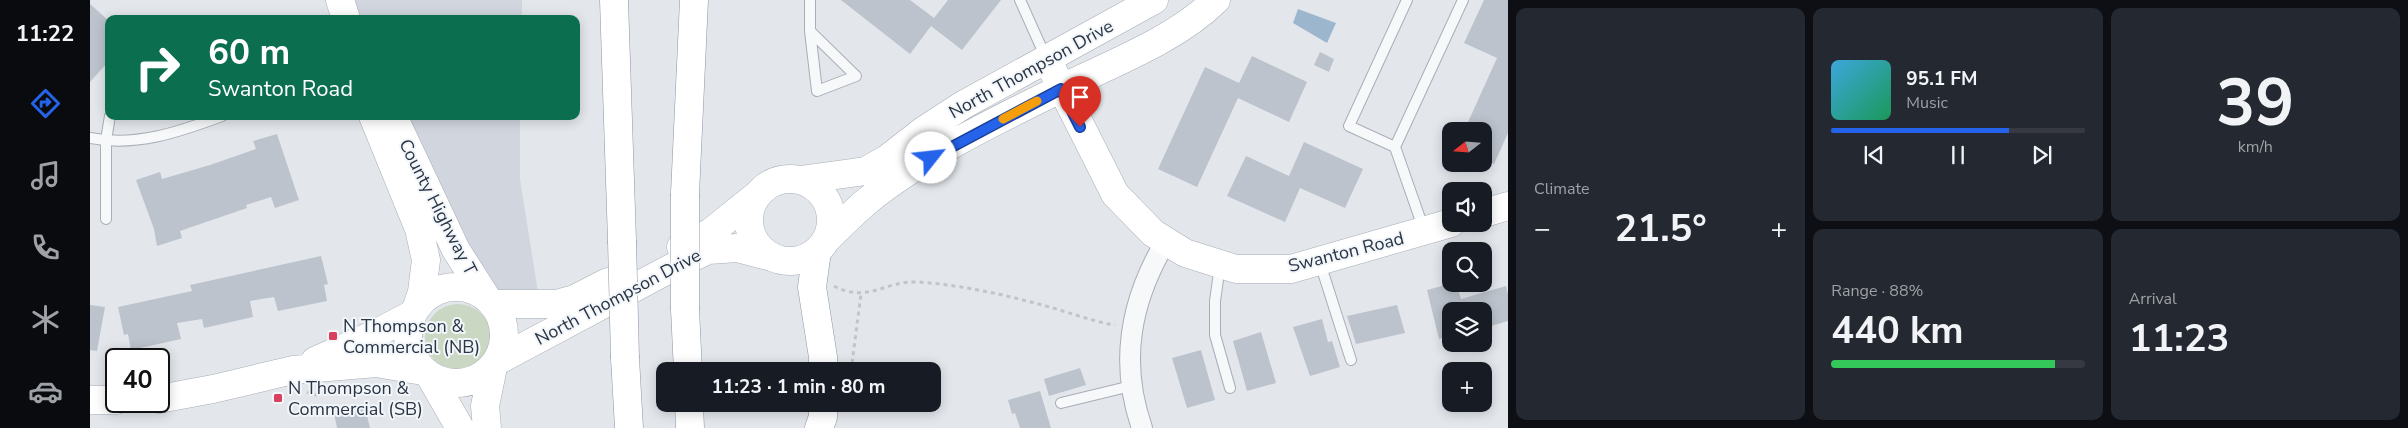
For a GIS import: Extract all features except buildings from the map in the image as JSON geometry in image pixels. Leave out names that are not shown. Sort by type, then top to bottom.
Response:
[{"type":"main road","points":[[340,0],[345,15]]},
{"type":"main road","points":[[614,0],[625,358],[629,428]]},
{"type":"main road","points":[[688,362],[685,309],[686,194],[694,0]]},
{"type":"main road","name":"North Thompson Drive","points":[[800,180],[866,171],[887,159],[923,131],[963,105],[1154,0]]},
{"type":"main road","name":"North Thompson Drive","points":[[821,246],[866,203],[931,158],[1061,89],[1167,36],[1216,0]]},
{"type":"main road","name":"Swanton Road","points":[[1047,59],[1115,194],[1153,233],[1185,253],[1236,269],[1291,269],[1442,226]]},
{"type":"main road","name":"County Highway T","points":[[375,120],[419,229],[425,252],[425,274],[415,310]]},
{"type":"main road","name":"County Highway T","points":[[395,120],[456,250],[489,301]]},
{"type":"main road","points":[[821,246],[807,257],[796,260],[772,257],[761,248],[753,237],[749,223],[750,209],[756,196],[765,187],[776,181],[800,180],[812,185],[828,204],[829,229],[821,246],[812,287],[823,362]]},
{"type":"main road","name":"North Thompson Drive","points":[[489,301],[556,304],[575,298],[711,232],[756,196]]},
{"type":"main road","points":[[1492,211],[1508,206]]},
{"type":"main road","name":"North Thompson Drive","points":[[495,364],[676,265],[708,250],[737,248],[772,257]]},
{"type":"main road","points":[[296,380],[415,310],[429,295],[445,288],[462,287],[489,301],[500,315],[504,330],[503,346],[495,364],[485,406],[487,428]]},
{"type":"main road","points":[[415,310],[408,340],[413,357],[427,374],[460,428]]},
{"type":"main road","points":[[170,397],[213,389],[296,380],[376,363],[427,374],[452,384],[463,383],[474,380],[495,364]]},
{"type":"main road","points":[[90,400],[105,400]]},
{"type":"main road","points":[[689,412],[690,428]]},
{"type":"main road","points":[[819,428],[823,412]]},
{"type":"street","points":[[1142,428],[1134,404],[1128,364],[1140,293],[1152,263],[1166,241]]},
{"type":"lane","points":[[810,0],[810,31],[818,91],[856,76],[810,31]]},
{"type":"lane","points":[[1020,0],[1047,59]]},
{"type":"lane","points":[[1395,147],[1349,126],[1407,0]]},
{"type":"lane","points":[[1424,231],[1395,147],[1463,0]]},
{"type":"lane","points":[[106,219],[106,140],[109,120]]},
{"type":"lane","points":[[90,138],[106,140],[149,139],[176,134],[212,120]]},
{"type":"lane","points":[[1319,262],[1351,360]]},
{"type":"lane","points":[[1220,264],[1215,301],[1215,335],[1230,388]]},
{"type":"lane","points":[[1061,403],[1131,386]]},
{"type":"path","points":[[831,284],[844,291],[860,294],[917,282],[977,290],[1133,328]]},
{"type":"path","points":[[852,362],[860,294]]},
{"type":"path","points":[[296,380],[315,395],[342,388]]},
{"type":"shaded area","points":[[340,0],[522,0],[522,15],[345,15]]},
{"type":"shaded area","points":[[395,120],[520,120],[520,179],[540,305],[493,304]]},
{"type":"green space","points":[[464,304],[482,313],[489,324],[491,337],[489,350],[482,361],[471,368],[452,370],[434,361],[427,350],[425,331],[434,313],[445,306]]},
{"type":"water","points":[[1298,9],[1336,23],[1327,43],[1293,23]]},
{"type":"slow traffic","points":[[1003,119],[1037,101]]},
{"type":"place","name":"N Thompson & Commercial (NB)","points":[[333,336]]},
{"type":"place","name":"N Thompson & Commercial (SB)","points":[[278,398]]},
{"type":"route","points":[[931,158],[1061,89],[1080,127]]}]
